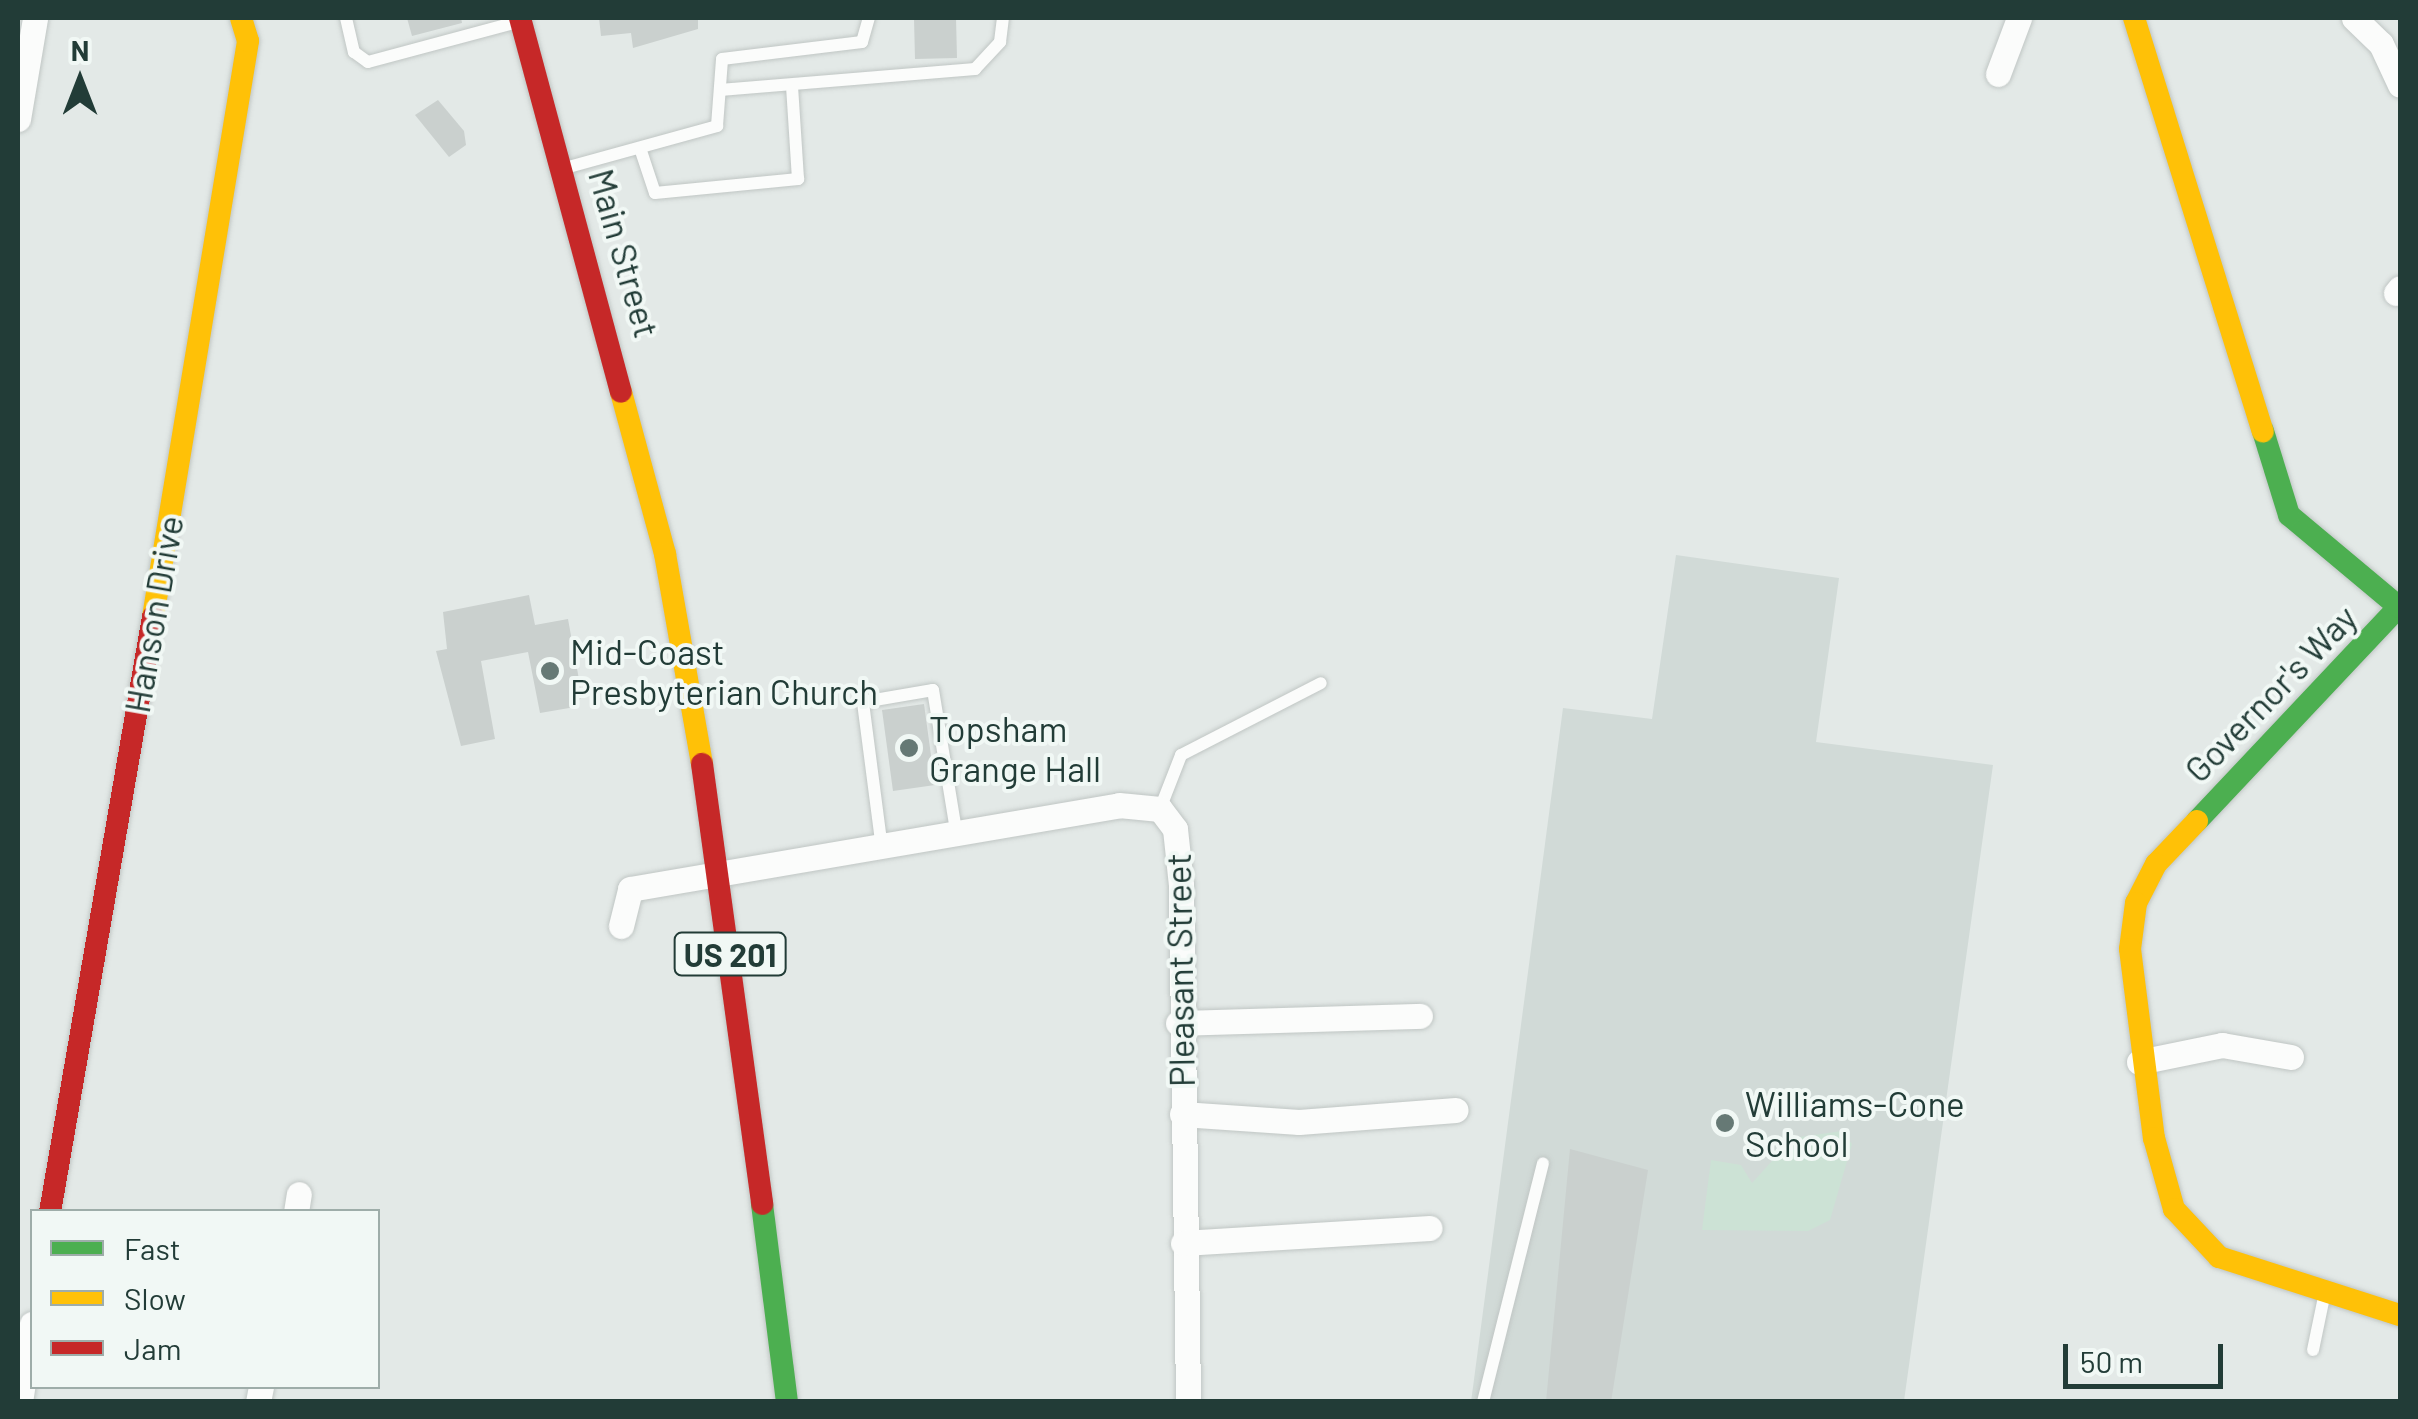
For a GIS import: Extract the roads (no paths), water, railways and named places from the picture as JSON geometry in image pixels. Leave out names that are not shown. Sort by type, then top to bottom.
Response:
[{"type":"street","points":[[18,119],[35,18]]},
{"type":"street","name":"Hanson Drive","points":[[51,1209],[208,302],[248,41],[241,18]]},
{"type":"street","points":[[1998,74],[2019,18]]},
{"type":"street","name":"Governor's Way","points":[[2134,18],[2289,515],[2400,607],[2286,733],[2156,864],[2136,903],[2139,1062],[2174,1208],[2198,1239],[2252,1270],[2326,1289],[2400,1315]]},
{"type":"street","points":[[2354,18],[2381,44],[2400,85]]},
{"type":"street","name":"Main Street","points":[[520,19],[565,168],[656,510],[720,870]]},
{"type":"street","name":"Pleasant Street","points":[[621,926],[630,889],[881,842],[1118,805],[1160,809],[1175,830],[1181,884],[1178,1023],[1188,1402]]},
{"type":"street","name":"US 201","points":[[720,870],[788,1402]]},
{"type":"street","points":[[1178,1023],[1420,1016]]},
{"type":"street","points":[[2139,1062],[2222,1045],[2291,1056]]},
{"type":"street","points":[[1182,1114],[1343,1121],[1456,1110]]},
{"type":"street","points":[[1183,1242],[1430,1228]]},
{"type":"street","points":[[20,1402],[30,1337]]},
{"type":"lane","points":[[346,18],[354,52],[368,62],[520,19]]},
{"type":"lane","points":[[565,168],[717,126],[722,59],[862,42],[868,18]]},
{"type":"lane","points":[[720,90],[975,69],[1000,42],[1003,18]]},
{"type":"lane","points":[[640,148],[656,194],[798,179],[792,86]]},
{"type":"lane","points":[[1160,809],[1181,755],[1321,683]]},
{"type":"lane","points":[[881,842],[863,702],[933,690],[956,830]]},
{"type":"lane","points":[[1483,1402],[1544,1163]]},
{"type":"lane","points":[[2313,1350],[2326,1289]]},
{"type":"place","name":"Mid-Coast Presbyterian Church","points":[[550,671]]},
{"type":"place","name":"Topsham Grange Hall","points":[[909,748]]},
{"type":"place","name":"Williams-Cone School","points":[[1725,1123]]}]
